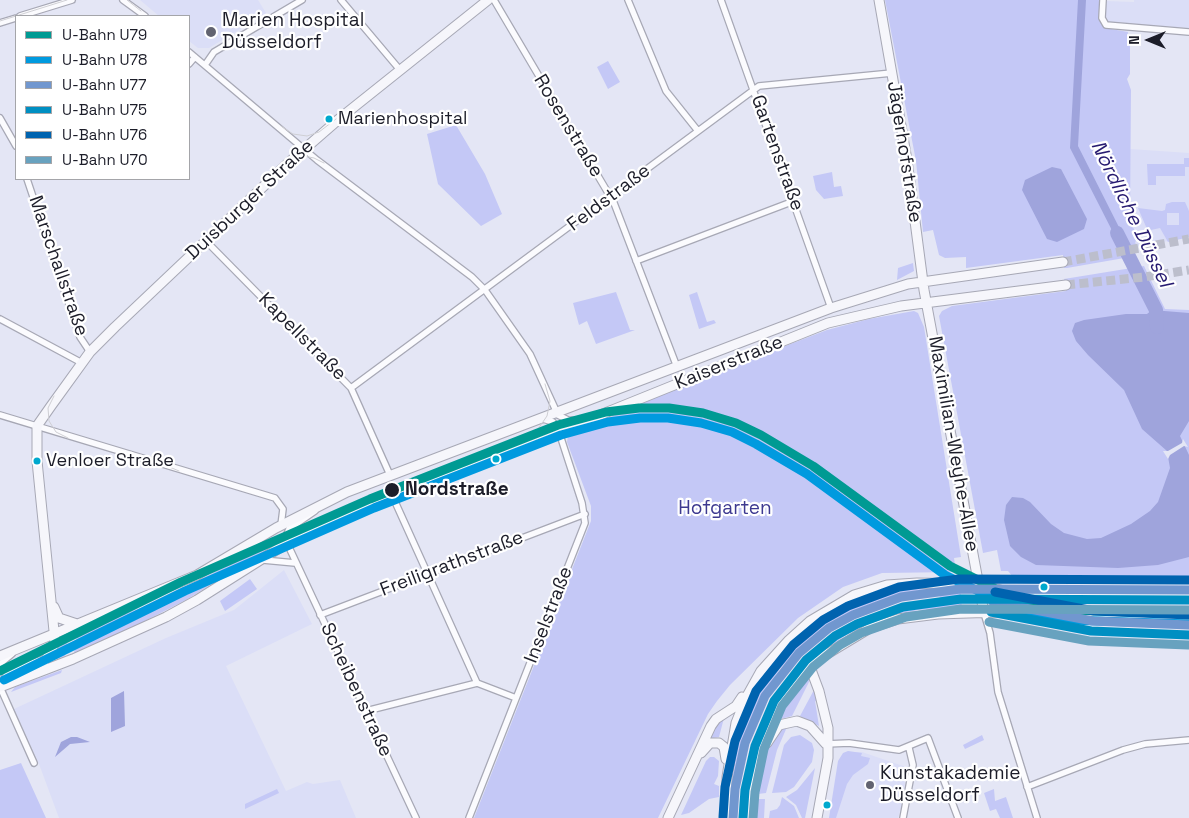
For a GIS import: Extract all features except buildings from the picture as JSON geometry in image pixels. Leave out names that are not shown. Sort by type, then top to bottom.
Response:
[{"type":"main road","name":"Duisburger Straße","points":[[37,426],[90,352],[206,241],[305,149],[488,0]]},
{"type":"main road","name":"Jägerhofstraße","points":[[879,0],[907,160],[926,304]]},
{"type":"main road","name":"Kaiserstraße","points":[[0,656],[198,575],[281,526],[347,492],[390,474],[541,419],[831,308],[880,290],[1063,262]]},
{"type":"main road","name":"Kaiserstraße","points":[[287,543],[339,515],[584,422],[828,323],[878,311],[1066,285]]},
{"type":"main road","name":"Maximilian-Weyhe-Allee","points":[[926,304],[984,613]]},
{"type":"main road","points":[[0,687],[10,674],[48,657],[54,647],[38,473],[37,426]]},
{"type":"main road","points":[[0,687],[73,659],[166,617],[287,543]]},
{"type":"main road","points":[[691,771],[702,741],[715,720],[736,706],[750,682],[789,640],[810,621],[836,604],[860,593],[897,583],[978,584],[1015,592],[1189,596]]},
{"type":"main road","points":[[1015,592],[1009,595],[1007,603],[1009,608],[1015,612]]},
{"type":"main road","points":[[51,600],[59,618],[77,624]]},
{"type":"main road","points":[[750,818],[759,747],[772,717],[788,692],[810,667],[847,640],[889,621],[930,614],[1015,612],[1189,616]]},
{"type":"main road","points":[[810,667],[822,699],[828,728],[826,768],[817,818]]},
{"type":"main road","points":[[727,777],[738,715],[761,671]]},
{"type":"main road","points":[[755,769],[769,736],[782,723],[797,721],[806,724],[816,731],[826,744]]},
{"type":"main road","points":[[668,818],[691,771],[706,746],[719,742],[726,751],[726,818]]},
{"type":"street","points":[[23,15],[71,0]]},
{"type":"street","points":[[123,0],[129,2],[144,15]]},
{"type":"street","points":[[205,66],[214,52],[302,0]]},
{"type":"street","points":[[341,0],[400,70]]},
{"type":"street","name":"Rosenstraße","points":[[494,0],[610,197],[677,367]]},
{"type":"street","points":[[628,0],[666,90],[698,132]]},
{"type":"street","name":"Gartenstraße","points":[[721,0],[831,308]]},
{"type":"street","points":[[1103,0],[1102,21],[1110,26],[1189,32]]},
{"type":"street","points":[[0,23],[15,18]]},
{"type":"street","points":[[190,53],[305,149],[360,193],[458,265],[485,290],[530,354],[557,412],[568,420],[584,422]]},
{"type":"street","points":[[190,63],[195,57]]},
{"type":"street","name":"Feldstraße","points":[[351,388],[759,86],[892,73]]},
{"type":"street","points":[[0,118],[8,128],[15,144]]},
{"type":"street","points":[[8,128],[15,125]]},
{"type":"street","name":"Marschallstraße","points":[[27,180],[80,337],[90,352]]},
{"type":"street","points":[[636,261],[794,201]]},
{"type":"street","name":"Kapellstraße","points":[[206,241],[351,388],[390,474]]},
{"type":"street","points":[[0,319],[82,363]]},
{"type":"street","points":[[0,415],[275,498],[283,509],[281,526]]},
{"type":"street","points":[[541,419],[553,422],[558,432],[585,514]]},
{"type":"street","points":[[392,494],[477,683]]},
{"type":"street","name":"Kaiserstraße","points":[[287,543],[286,536],[289,530],[325,503]]},
{"type":"street","name":"Freiligrathstraße","points":[[320,614],[427,572],[585,514]]},
{"type":"street","name":"Inselstraße","points":[[469,818],[585,523],[585,514]]},
{"type":"street","name":"Scheibenstraße","points":[[287,543],[416,818]]},
{"type":"street","points":[[262,560],[274,559],[295,563]]},
{"type":"street","points":[[984,613],[990,633],[998,692],[1037,818]]},
{"type":"street","points":[[0,664],[17,649]]},
{"type":"street","points":[[366,711],[477,683],[516,698]]},
{"type":"street","points":[[0,687],[34,763]]},
{"type":"street","points":[[826,744],[849,742],[893,750],[908,748],[928,738],[958,818]]},
{"type":"street","points":[[1027,787],[1123,750],[1145,744],[1189,740]]},
{"type":"street","points":[[902,818],[913,764],[908,748]]},
{"type":"shaded area","name":"Marien Hospital Düsseldorf","points":[[140,0],[258,0],[266,13],[209,48],[198,48],[190,42],[190,15],[158,15]]},
{"type":"shaded area","points":[[1078,0],[1086,0],[1078,146],[1130,249],[1122,250],[1070,148]]},
{"type":"shaded area","points":[[1134,0],[1189,0],[1189,28],[1105,22],[1105,1],[1134,2]]},
{"type":"shaded area","points":[[1130,149],[1189,153],[1189,237],[1137,247],[1135,242],[1139,239],[1130,221]]},
{"type":"shaded area","points":[[1052,167],[1061,169],[1087,219],[1084,229],[1057,242],[1047,239],[1022,190],[1025,180]]},
{"type":"shaded area","points":[[1138,266],[1148,286],[1141,287],[1131,267]]},
{"type":"shaded area","points":[[1150,291],[1158,306],[1150,306],[1143,292]]},
{"type":"shaded area","points":[[1152,310],[1189,313],[1189,421],[1180,436],[1189,455],[1189,557],[1158,565],[1118,568],[1036,565],[1021,557],[1010,546],[1004,520],[1006,505],[1012,497],[1023,498],[1030,502],[1051,524],[1064,533],[1087,539],[1101,538],[1131,524],[1150,511],[1158,502],[1170,468],[1167,451],[1142,429],[1124,390],[1088,355],[1076,341],[1072,331],[1075,323],[1084,320],[1126,314],[1147,314]]},
{"type":"shaded area","points":[[284,570],[312,624],[226,666],[286,791],[307,782],[313,784],[340,780],[356,818],[59,818],[39,764],[14,709],[166,638],[234,610]]},
{"type":"shaded area","points":[[124,691],[125,726],[111,732],[111,698]]},
{"type":"shaded area","points":[[71,737],[77,737],[90,742],[70,744],[55,757],[61,742]]},
{"type":"shaded area","name":"Kunstakademie Düsseldorf","points":[[851,752],[862,752],[906,767],[904,796],[898,818],[829,818]]},
{"type":"green space","points":[[885,0],[1101,0],[1100,20],[1102,25],[1111,29],[1128,32],[1127,40],[1130,44],[1130,74],[1127,79],[1131,90],[1130,221],[1139,239],[1135,242],[1137,247],[1126,249],[1130,257],[1067,268],[1064,268],[1063,255],[966,268],[966,257],[945,258],[939,255],[933,230],[923,232],[916,161]]},
{"type":"green space","points":[[608,61],[620,82],[608,89],[597,67]]},
{"type":"green space","points":[[456,125],[485,174],[502,214],[481,226],[438,184],[427,134]]},
{"type":"green space","points":[[1184,158],[1189,158],[1189,167],[1185,167],[1185,176],[1156,176],[1156,185],[1148,185],[1147,164],[1184,164]]},
{"type":"green space","points":[[832,172],[834,187],[841,186],[843,196],[824,199],[816,190],[813,176]]},
{"type":"green space","points":[[1185,202],[1189,211],[1189,237],[1168,242],[1160,228],[1147,229],[1138,208],[1162,211],[1165,210],[1166,204]],"holes":[[[1167,213],[1179,213],[1179,225],[1167,225]]]},
{"type":"green space","points":[[913,263],[914,271],[897,280],[898,268]]},
{"type":"green space","points":[[1144,266],[1165,309],[1189,310],[1189,579],[1013,577],[1008,571],[1001,571],[997,550],[983,553],[939,316],[942,311],[952,306],[1066,291],[1064,279]]},
{"type":"green space","points":[[616,292],[630,330],[635,330],[596,344],[587,321],[579,325],[573,303]]},
{"type":"green space","points":[[697,292],[707,322],[714,320],[716,323],[699,329],[689,295]]},
{"type":"green space","name":"Hofgarten","points":[[914,311],[918,313],[924,327],[961,557],[954,558],[956,572],[882,573],[843,587],[798,618],[730,685],[717,701],[708,714],[658,818],[474,818],[591,521],[591,506],[567,442],[568,435],[707,376],[827,330],[869,319]]},
{"type":"green space","points":[[272,537],[276,544],[186,600],[137,625],[74,653],[78,630],[144,607],[223,568]]},
{"type":"green space","points":[[250,579],[257,589],[225,611],[220,601]]},
{"type":"green space","points":[[918,586],[960,587],[962,608],[918,610],[879,620],[848,634],[820,653],[795,677],[774,705],[758,739],[748,774],[755,742],[768,711],[787,681],[805,660],[834,636],[865,619],[901,606],[940,601],[939,588],[909,592],[865,606],[831,624],[810,639],[780,669],[759,701],[741,745],[730,802],[731,771],[740,720],[761,677],[793,642],[821,619],[852,601],[890,588]]},
{"type":"green space","points":[[69,634],[65,656],[57,659],[60,637]]},
{"type":"green space","points":[[43,645],[48,649],[41,657],[7,671],[0,677],[2,665],[31,653]]},
{"type":"green space","points":[[62,670],[61,673],[11,692],[15,687]]},
{"type":"green space","points":[[809,675],[810,680],[792,716],[777,720],[786,703]]},
{"type":"green space","points":[[815,688],[821,704],[815,701],[819,726],[800,716]]},
{"type":"green space","points":[[724,718],[719,737],[708,739],[714,725]]},
{"type":"green space","points":[[787,727],[777,750],[766,793],[758,794],[768,744],[780,729]]},
{"type":"green space","points":[[800,735],[812,743],[814,750],[812,762],[794,787],[786,792],[772,793],[784,745],[791,737]]},
{"type":"green space","points":[[982,735],[984,740],[965,749],[963,745]]},
{"type":"green space","points":[[848,751],[862,753],[861,756],[870,758],[868,764],[853,775],[847,784],[836,818],[829,818],[838,761],[843,753]]},
{"type":"green space","points":[[710,757],[714,757],[719,761],[718,776],[714,784],[719,786],[719,797],[709,799],[689,813],[681,815],[706,761]]},
{"type":"green space","points":[[21,763],[46,818],[0,818],[0,770]]},
{"type":"green space","points":[[815,768],[805,818],[802,818],[796,805],[786,797],[797,790]]},
{"type":"green space","points":[[277,789],[279,793],[245,809],[245,804]]},
{"type":"green space","points":[[994,789],[995,801],[1006,797],[1013,818],[1000,818],[996,809],[990,811],[984,793]]},
{"type":"green space","points":[[782,797],[794,806],[799,818],[769,818],[770,811],[777,809]]},
{"type":"green space","points":[[758,799],[765,799],[764,818],[756,818]]},
{"type":"pier","points":[[1183,439],[1188,447],[1184,446],[1170,455],[1168,459],[1163,451],[1168,451],[1182,443]]},
{"type":"waterway","name":"Nördliche Düssel","points":[[1117,233],[1156,310],[1157,327]]},
{"type":"tunnel","points":[[1063,262],[1189,239]]},
{"type":"tunnel","points":[[1066,285],[1144,277],[1189,270]]},
{"type":"tram line","points":[[19,15],[67,0]]},
{"type":"tram line","points":[[127,0],[141,11]]},
{"type":"tram line","points":[[0,21],[15,16]]},
{"type":"tram line","points":[[281,126],[293,134],[307,136],[319,132],[336,119]]},
{"type":"tram line","points":[[284,165],[293,159],[304,156],[324,163]]},
{"type":"tram line","points":[[522,437],[538,429],[547,416],[550,401],[545,384]]},
{"type":"tram line","points":[[54,396],[48,408],[49,421],[56,432],[68,438]]},
{"type":"tram line","points":[[153,460],[179,471]]},
{"type":"metro line","name":"U79","points":[[0,671],[181,582],[370,499],[558,425],[606,412],[639,408],[669,408],[703,413],[736,423],[761,435],[813,466],[950,566],[1002,592],[1028,601],[1070,610],[1189,614]]},
{"type":"metro line","name":"U78","points":[[4,680],[185,591],[374,508],[561,435],[608,422],[640,418],[668,418],[701,423],[732,432],[756,444],[807,474],[945,575],[999,601],[1026,611],[1069,620],[1189,624]]},
{"type":"metro line","name":"U76","points":[[723,817],[725,787],[735,741],[756,691],[793,645],[823,620],[848,606],[899,587],[959,579],[1189,580]]},
{"type":"metro line","name":"U77","points":[[733,818],[735,789],[745,743],[765,696],[799,653],[829,628],[853,615],[901,597],[960,589],[1189,590]]},
{"type":"metro line","name":"U76","points":[[995,592],[1094,611],[1189,615]]},
{"type":"metro line","name":"U75","points":[[743,818],[745,790],[755,746],[774,701],[806,660],[835,636],[857,624],[903,607],[961,599],[1189,600]]},
{"type":"metro line","name":"U77","points":[[993,602],[1093,621],[1189,625]]},
{"type":"metro line","name":"U70","points":[[753,818],[755,792],[764,749],[782,706],[813,667],[840,645],[861,633],[906,617],[961,609],[1189,610]]},
{"type":"metro line","name":"U75","points":[[991,612],[1091,631],[1189,635]]},
{"type":"metro line","name":"U70","points":[[989,622],[1089,641],[1188,645]]},
{"type":"place","name":"Marien Hospital Düsseldorf","points":[[211,32]]},
{"type":"place","name":"Marienhospital","points":[[329,119]]},
{"type":"place","name":"Venloer Straße","points":[[37,461]]},
{"type":"place","name":"Nordstraße","points":[[392,490]]},
{"type":"place","name":"Kunstakademie Düsseldorf","points":[[870,785]]}]
